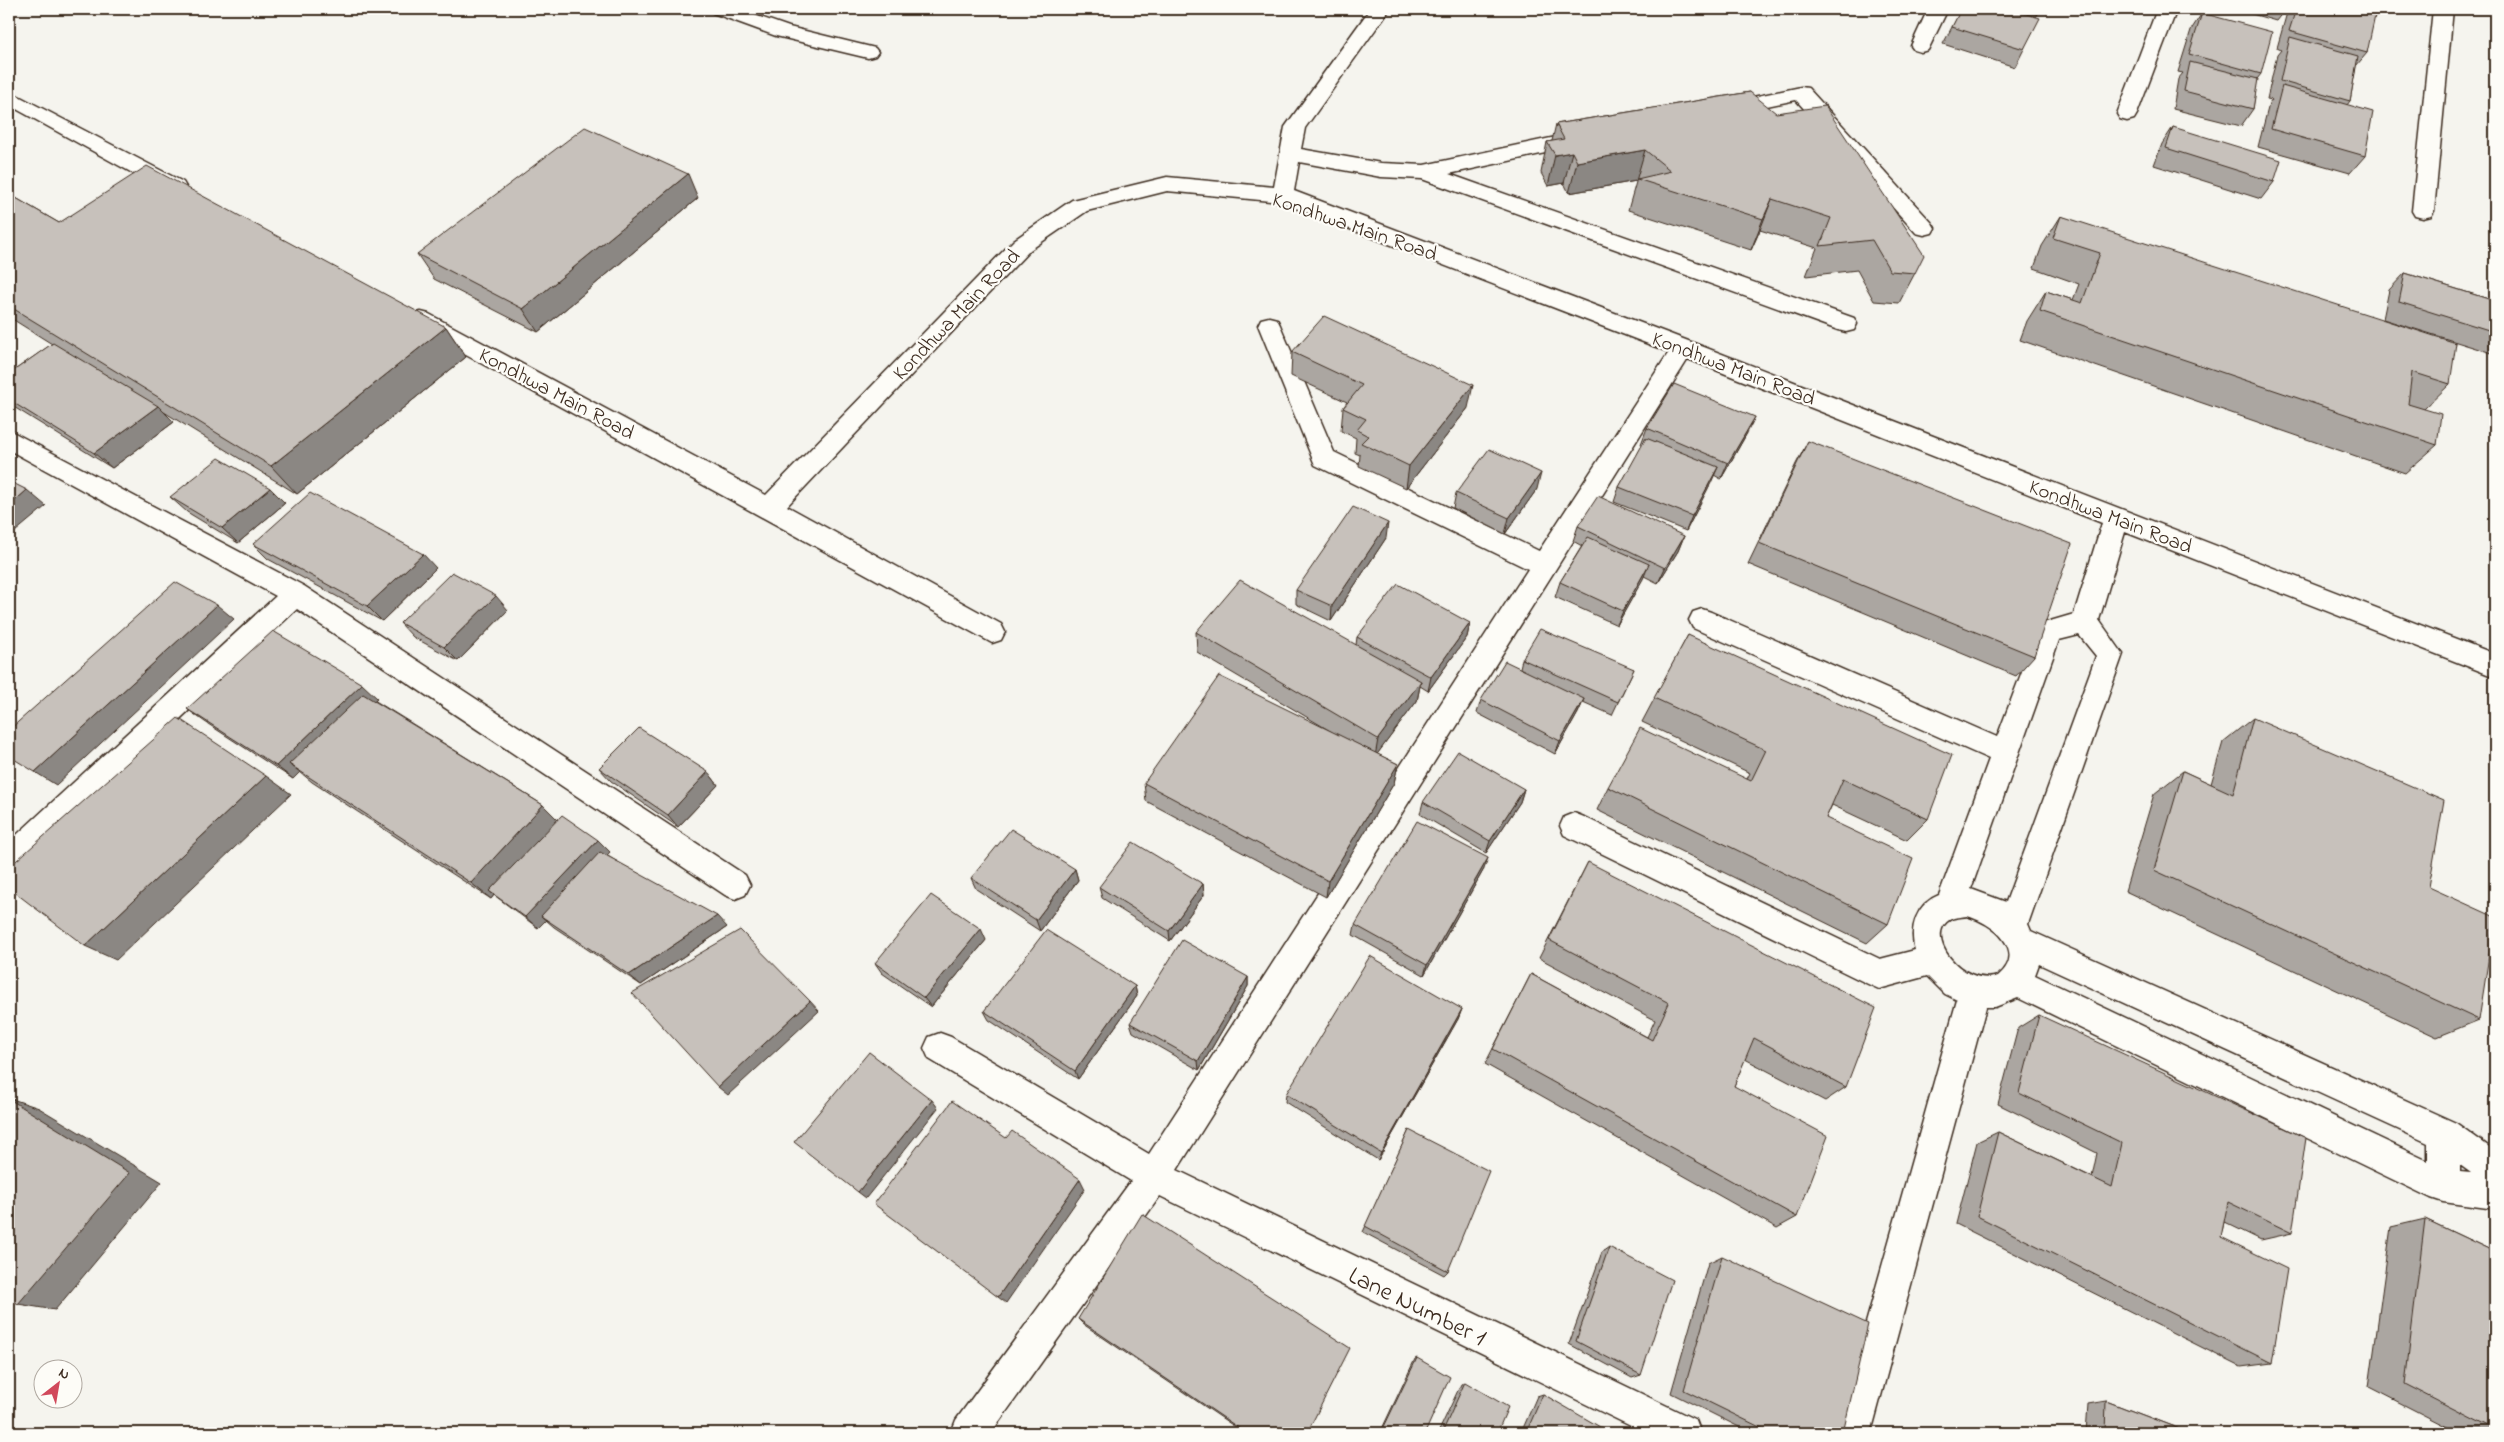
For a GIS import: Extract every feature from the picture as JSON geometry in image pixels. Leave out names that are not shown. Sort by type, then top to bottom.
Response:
[{"type":"street","points":[[720,9],[783,32],[868,52]]},
{"type":"street","points":[[1283,195],[1295,127],[1380,9]]},
{"type":"street","points":[[1922,46],[1938,9]]},
{"type":"street","points":[[2127,114],[2167,9]]},
{"type":"street","points":[[2422,211],[2443,9]]},
{"type":"street","points":[[1704,113],[1801,93],[1924,228]]},
{"type":"street","points":[[9,98],[193,197]]},
{"type":"street","points":[[1290,154],[1381,170],[1424,172],[1608,134]]},
{"type":"street","points":[[1424,172],[1846,324]]},
{"type":"street","name":"Kondhwa Main Road","points":[[403,311],[769,508],[1022,245],[1080,205],[1167,184],[1283,195],[1683,348],[2495,666]]},
{"type":"street","points":[[1269,325],[1324,458],[1545,566]]},
{"type":"street","points":[[969,1433],[1154,1176],[1683,348]]},
{"type":"street","points":[[9,439],[295,594],[735,885]]},
{"type":"street","points":[[769,508],[992,632]]},
{"type":"street","points":[[2085,622],[2116,518]]},
{"type":"street","points":[[9,861],[295,594]]},
{"type":"street","points":[[1702,620],[2005,753]]},
{"type":"street","points":[[1951,903],[2049,632],[2085,622]]},
{"type":"street","points":[[2085,622],[2110,654],[2016,933],[2024,963],[2017,982],[2006,990],[1991,994],[1975,992],[1958,985],[1944,975],[1932,960],[1927,946],[1926,931],[1930,919],[1938,909],[1951,903],[1967,902],[1983,906],[1998,914],[2016,933],[2445,1134],[2495,1171]]},
{"type":"street","points":[[1574,826],[1879,974],[1932,960]]},
{"type":"street","points":[[2017,982],[2443,1186],[2495,1193]]},
{"type":"street","points":[[1853,1433],[1975,992]]},
{"type":"street","name":"Lane Number 1","points":[[940,1048],[1154,1176],[1683,1433]]},
{"type":"street","points":[[2443,1186],[2445,1134]]},
{"type":"building","points":[[1961,9],[2009,9],[2040,18],[2024,49],[1952,27]]},
{"type":"building","points":[[2022,9],[2041,9],[2038,14]]},
{"type":"building","points":[[2296,9],[2368,9],[2376,11],[2367,53],[2289,31]]},
{"type":"building","points":[[2202,13],[2272,32],[2261,74],[2189,54]]},
{"type":"building","points":[[2290,37],[2358,56],[2350,101],[2280,81]]},
{"type":"building","points":[[2190,62],[2258,79],[2253,109],[2184,91]]},
{"type":"building","points":[[2282,86],[2373,112],[2365,156],[2271,129]]},
{"type":"building","points":[[1750,92],[1776,113],[1825,106],[1924,255],[1915,273],[1890,271],[1872,240],[1820,246],[1831,218],[1772,199],[1763,219],[1637,179],[1671,171],[1645,150],[1577,162],[1572,152],[1555,155],[1547,142],[1564,139],[1556,124]]},
{"type":"building","points":[[585,127],[688,174],[523,309],[417,254]]},
{"type":"building","points":[[2173,127],[2281,160],[2274,182],[2166,148]]},
{"type":"building","points":[[147,166],[446,327],[271,466],[9,306],[9,194],[59,223]]},
{"type":"building","points":[[2061,216],[2456,343],[2450,384],[2412,372],[2408,404],[2441,414],[2437,445],[2040,311],[2046,291],[2082,303],[2100,253],[2053,238]]},
{"type":"building","points":[[2405,273],[2495,301],[2495,332],[2399,302]]},
{"type":"building","points":[[1324,316],[1473,385],[1409,466],[1361,443],[1368,436],[1357,430],[1366,419],[1343,408],[1362,385],[1292,352]]},
{"type":"building","points":[[53,343],[158,406],[94,453],[9,400],[9,374]]},
{"type":"building","points":[[1674,384],[1755,417],[1728,463],[1647,428]]},
{"type":"building","points":[[1646,438],[1718,467],[1692,516],[1619,487]]},
{"type":"building","points":[[1808,441],[2072,544],[2034,656],[1759,543]]},
{"type":"building","points":[[1489,449],[1541,473],[1509,518],[1456,493]]},
{"type":"building","points":[[219,458],[270,488],[222,528],[170,497]]},
{"type":"building","points":[[9,481],[27,490],[9,506]]},
{"type":"building","points":[[310,493],[423,554],[367,606],[253,544]]},
{"type":"building","points":[[1598,496],[1684,536],[1665,568],[1578,526]]},
{"type":"building","points":[[1353,507],[1388,523],[1332,606],[1296,590]]},
{"type":"building","points":[[1588,537],[1649,564],[1623,611],[1560,582]]},
{"type":"building","points":[[452,572],[496,596],[444,647],[400,623]]},
{"type":"building","points":[[1240,580],[1421,681],[1378,739],[1196,632]]},
{"type":"building","points":[[175,582],[217,605],[35,772],[9,756],[9,730]]},
{"type":"building","points":[[1398,584],[1470,623],[1431,677],[1357,637]]},
{"type":"building","points":[[1540,629],[1634,669],[1618,702],[1522,659]]},
{"type":"building","points":[[273,631],[362,684],[276,766],[187,709]]},
{"type":"building","points":[[1688,635],[1952,755],[1928,819],[1843,779],[1826,818],[1913,859],[1888,924],[1608,787],[1640,728],[1751,781],[1766,750],[1654,698]]},
{"type":"building","points":[[1505,661],[1584,699],[1560,741],[1481,700]]},
{"type":"building","points":[[1219,676],[1398,764],[1328,881],[1144,783]]},
{"type":"building","points":[[363,694],[543,805],[471,883],[289,764]]},
{"type":"building","points":[[178,718],[266,776],[85,946],[9,888],[9,867]]},
{"type":"building","points":[[2253,718],[2444,800],[2429,887],[2495,917],[2479,1020],[2154,870],[2183,771],[2233,794]]},
{"type":"building","points":[[639,728],[708,772],[668,815],[599,768]]},
{"type":"building","points":[[1458,751],[1524,789],[1490,841],[1423,802]]},
{"type":"building","points":[[562,815],[598,840],[525,917],[489,891]]},
{"type":"building","points":[[1417,821],[1488,858],[1427,965],[1355,925]]},
{"type":"building","points":[[1011,829],[1075,869],[1036,920],[971,878]]},
{"type":"building","points":[[1133,842],[1203,884],[1169,931],[1099,887]]},
{"type":"building","points":[[600,852],[717,916],[629,975],[541,916]]},
{"type":"building","points":[[1588,862],[1876,1008],[1846,1087],[1754,1038],[1734,1086],[1828,1136],[1797,1217],[1493,1049],[1531,974],[1652,1040],[1669,1003],[1549,940]]},
{"type":"building","points":[[931,895],[981,929],[924,998],[875,963]]},
{"type":"building","points":[[740,930],[810,1001],[718,1087],[632,993]]},
{"type":"building","points":[[1046,930],[1135,986],[1075,1071],[984,1011]]},
{"type":"building","points":[[1182,940],[1248,977],[1198,1061],[1130,1023]]},
{"type":"building","points":[[1370,956],[1462,1009],[1381,1153],[1286,1094]]},
{"type":"building","points":[[2039,1015],[2306,1138],[2292,1233],[2228,1202],[2221,1237],[2287,1269],[2272,1363],[1977,1216],[1998,1132],[2112,1187],[2122,1143],[2019,1093]]},
{"type":"building","points":[[869,1052],[932,1100],[858,1192],[794,1142]]},
{"type":"building","points":[[9,1099],[130,1173],[18,1304],[9,1298]]},
{"type":"building","points":[[952,1101],[1006,1138],[1012,1131],[1080,1179],[998,1297],[874,1204]]},
{"type":"building","points":[[1409,1130],[1489,1171],[1448,1271],[1365,1226]]},
{"type":"building","points":[[1142,1214],[1350,1348],[1307,1433],[1246,1433],[1078,1319]]},
{"type":"building","points":[[2425,1219],[2495,1252],[2495,1430],[2405,1384]]},
{"type":"building","points":[[1609,1247],[1672,1280],[1641,1375],[1576,1341]]},
{"type":"building","points":[[1722,1256],[1868,1324],[1843,1433],[1772,1433],[1684,1390]]},
{"type":"building","points":[[1417,1358],[1450,1377],[1425,1433],[1381,1433]]},
{"type":"building","points":[[1465,1382],[1508,1407],[1497,1433],[1442,1433]]},
{"type":"building","points":[[1543,1394],[1607,1431],[1606,1433],[1526,1433]]},
{"type":"building","points":[[2106,1401],[2190,1433],[2105,1433]]}]
